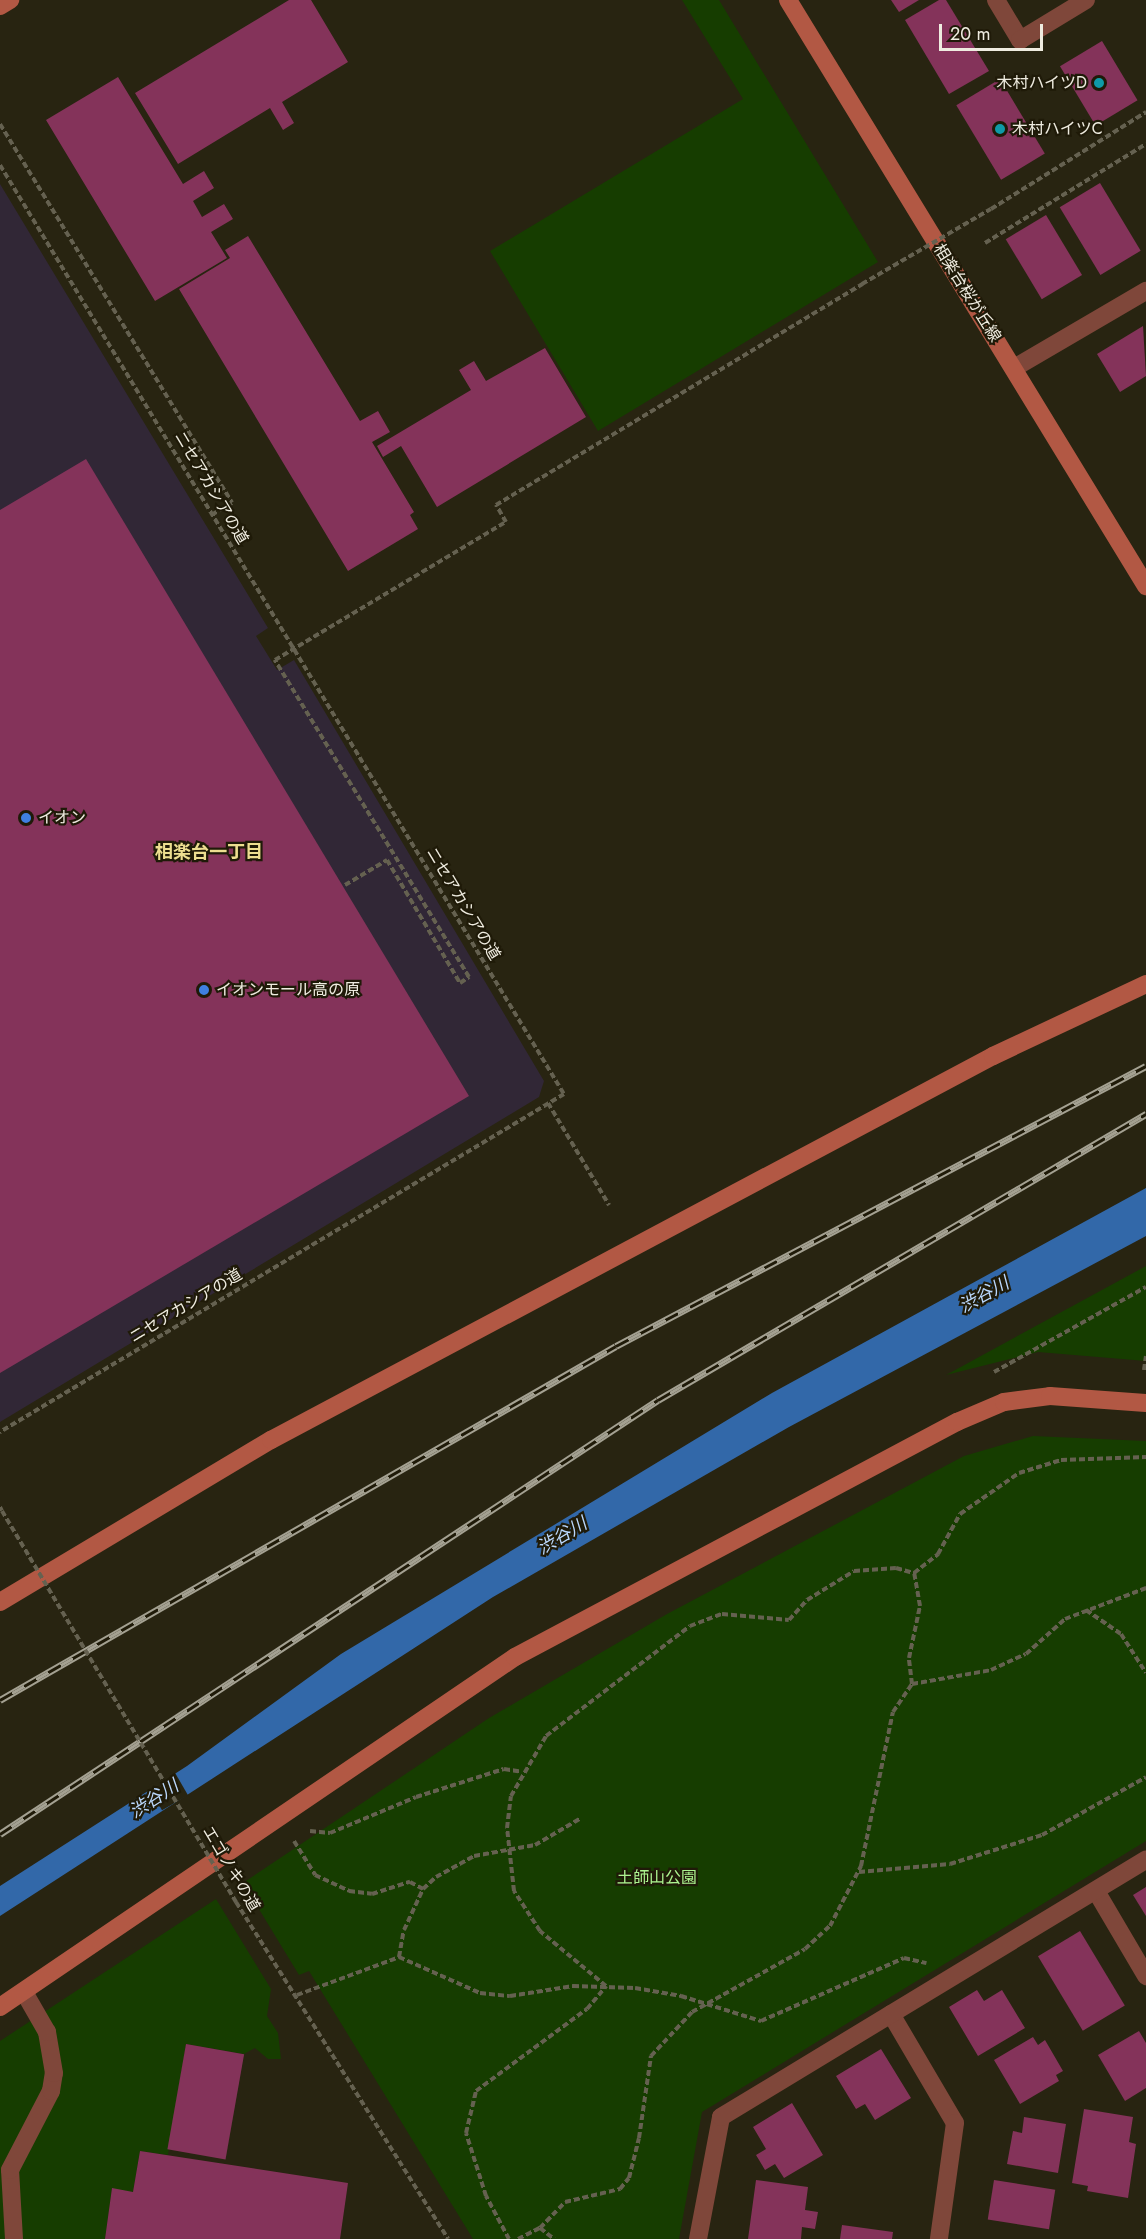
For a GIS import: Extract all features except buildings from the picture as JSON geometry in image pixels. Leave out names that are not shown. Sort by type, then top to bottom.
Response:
[{"type":"street","points":[[0,6],[10,0]]},
{"type":"street","name":"相楽台桜が丘線","points":[[788,0],[1146,586]]},
{"type":"street","points":[[996,0],[1020,40],[1086,0]]},
{"type":"street","points":[[1014,368],[1146,291]]},
{"type":"street","points":[[0,1602],[271,1440],[993,1056],[1146,984]]},
{"type":"street","points":[[0,2007],[515,1657],[957,1422],[1004,1402],[1050,1396],[1146,1403]]},
{"type":"street","points":[[698,2239],[721,2117],[1146,1860]]},
{"type":"street","points":[[1095,1891],[1146,1976]]},
{"type":"street","points":[[14,2239],[10,2170],[51,2091],[54,2073],[47,2032],[24,1992]]},
{"type":"street","points":[[891,2014],[956,2123],[939,2239]]},
{"type":"path","points":[[345,885],[387,860],[459,983],[469,977],[275,660],[506,522],[496,505],[991,208],[1146,112]]},
{"type":"path","points":[[0,124],[232,504],[213,514]]},
{"type":"path","points":[[985,243],[1146,144]]},
{"type":"path","name":"ニセアカシアの道","points":[[0,165],[564,1094],[0,1432]]},
{"type":"path","points":[[548,1103],[609,1205]]},
{"type":"path","points":[[994,1372],[1146,1287]]},
{"type":"path","points":[[1144,1370],[1146,1356]]},
{"type":"path","points":[[914,1573],[938,1554],[960,1515],[1019,1473],[1061,1460],[1146,1457]]},
{"type":"path","name":"エゴノキの道","points":[[1,1509],[236,1902],[297,1995],[448,2239]]},
{"type":"path","points":[[606,1986],[528,1916],[514,1891],[508,1849],[512,1796],[522,1772],[546,1736],[690,1626],[722,1614],[789,1620],[807,1600],[854,1571],[896,1568],[914,1573]]},
{"type":"path","points":[[518,2239],[540,2228],[565,2202],[620,2189],[639,2138],[651,2056],[692,2012],[712,2005],[805,1949],[845,1903],[858,1872],[892,1712],[912,1684],[909,1658],[920,1606],[914,1573]]},
{"type":"path","points":[[912,1684],[960,1679],[1026,1654],[1065,1619],[1146,1588]]},
{"type":"path","points":[[1085,1610],[1121,1634],[1146,1673]]},
{"type":"path","points":[[310,1831],[330,1833],[416,1797],[504,1769],[522,1772]]},
{"type":"path","points":[[858,1872],[950,1863],[1042,1835],[1146,1778]]},
{"type":"path","points":[[399,1957],[404,1930],[423,1889],[460,1862],[508,1849],[535,1845],[581,1818]]},
{"type":"path","points":[[294,1841],[315,1875],[349,1891],[372,1894],[410,1882],[423,1889]]},
{"type":"path","points":[[297,1995],[399,1957],[480,1993],[510,1996],[606,1986],[712,2005],[760,2021],[904,1958],[928,1964],[942,1983]]},
{"type":"path","points":[[509,2239],[486,2196],[466,2133],[476,2091],[587,2009],[606,1986]]},
{"type":"path","points":[[540,2228],[554,2239]]},
{"type":"shaded area","name":"イオンモール高の原","points":[[0,184],[268,628],[256,636],[277,670],[294,660],[544,1081],[539,1097],[0,1422]]},
{"type":"green space","points":[[682,0],[719,0],[878,262],[598,431],[490,251],[743,99]]},
{"type":"green space","points":[[1146,1266],[1146,1361],[1038,1352],[946,1375]]},
{"type":"green space","name":"土師山公園","points":[[1033,1436],[1146,1441],[1146,1841],[702,2112],[679,2239],[473,2239],[309,1971],[299,1975],[243,1883],[489,1718],[667,1614],[964,1456]]},
{"type":"green space","points":[[216,1899],[271,1989],[267,2016],[278,2033],[281,2059],[268,2059],[255,2048],[244,2054],[186,2044],[168,2155],[140,2151],[133,2192],[112,2189],[105,2239],[0,2239],[0,2041]]},
{"type":"water","name":"渋谷川","points":[[1146,1188],[1146,1236],[789,1427],[493,1597],[0,1916],[0,1886],[187,1766],[341,1654],[772,1393]]},
{"type":"pier","points":[[174,1771],[188,1795],[162,1810],[148,1786]]},
{"type":"railway","points":[[0,1700],[616,1346],[1146,1066]]},
{"type":"railway","points":[[0,1834],[658,1400],[1146,1114]]},
{"type":"place","name":"木村ハイツD","points":[[1099,83]]},
{"type":"place","name":"木村ハイツC","points":[[1000,129]]},
{"type":"place","name":"イオン","points":[[26,818]]},
{"type":"place","name":"イオンモール高の原","points":[[204,990]]},
{"type":"district","name":"相楽台一丁目","points":[[209,852]]}]
